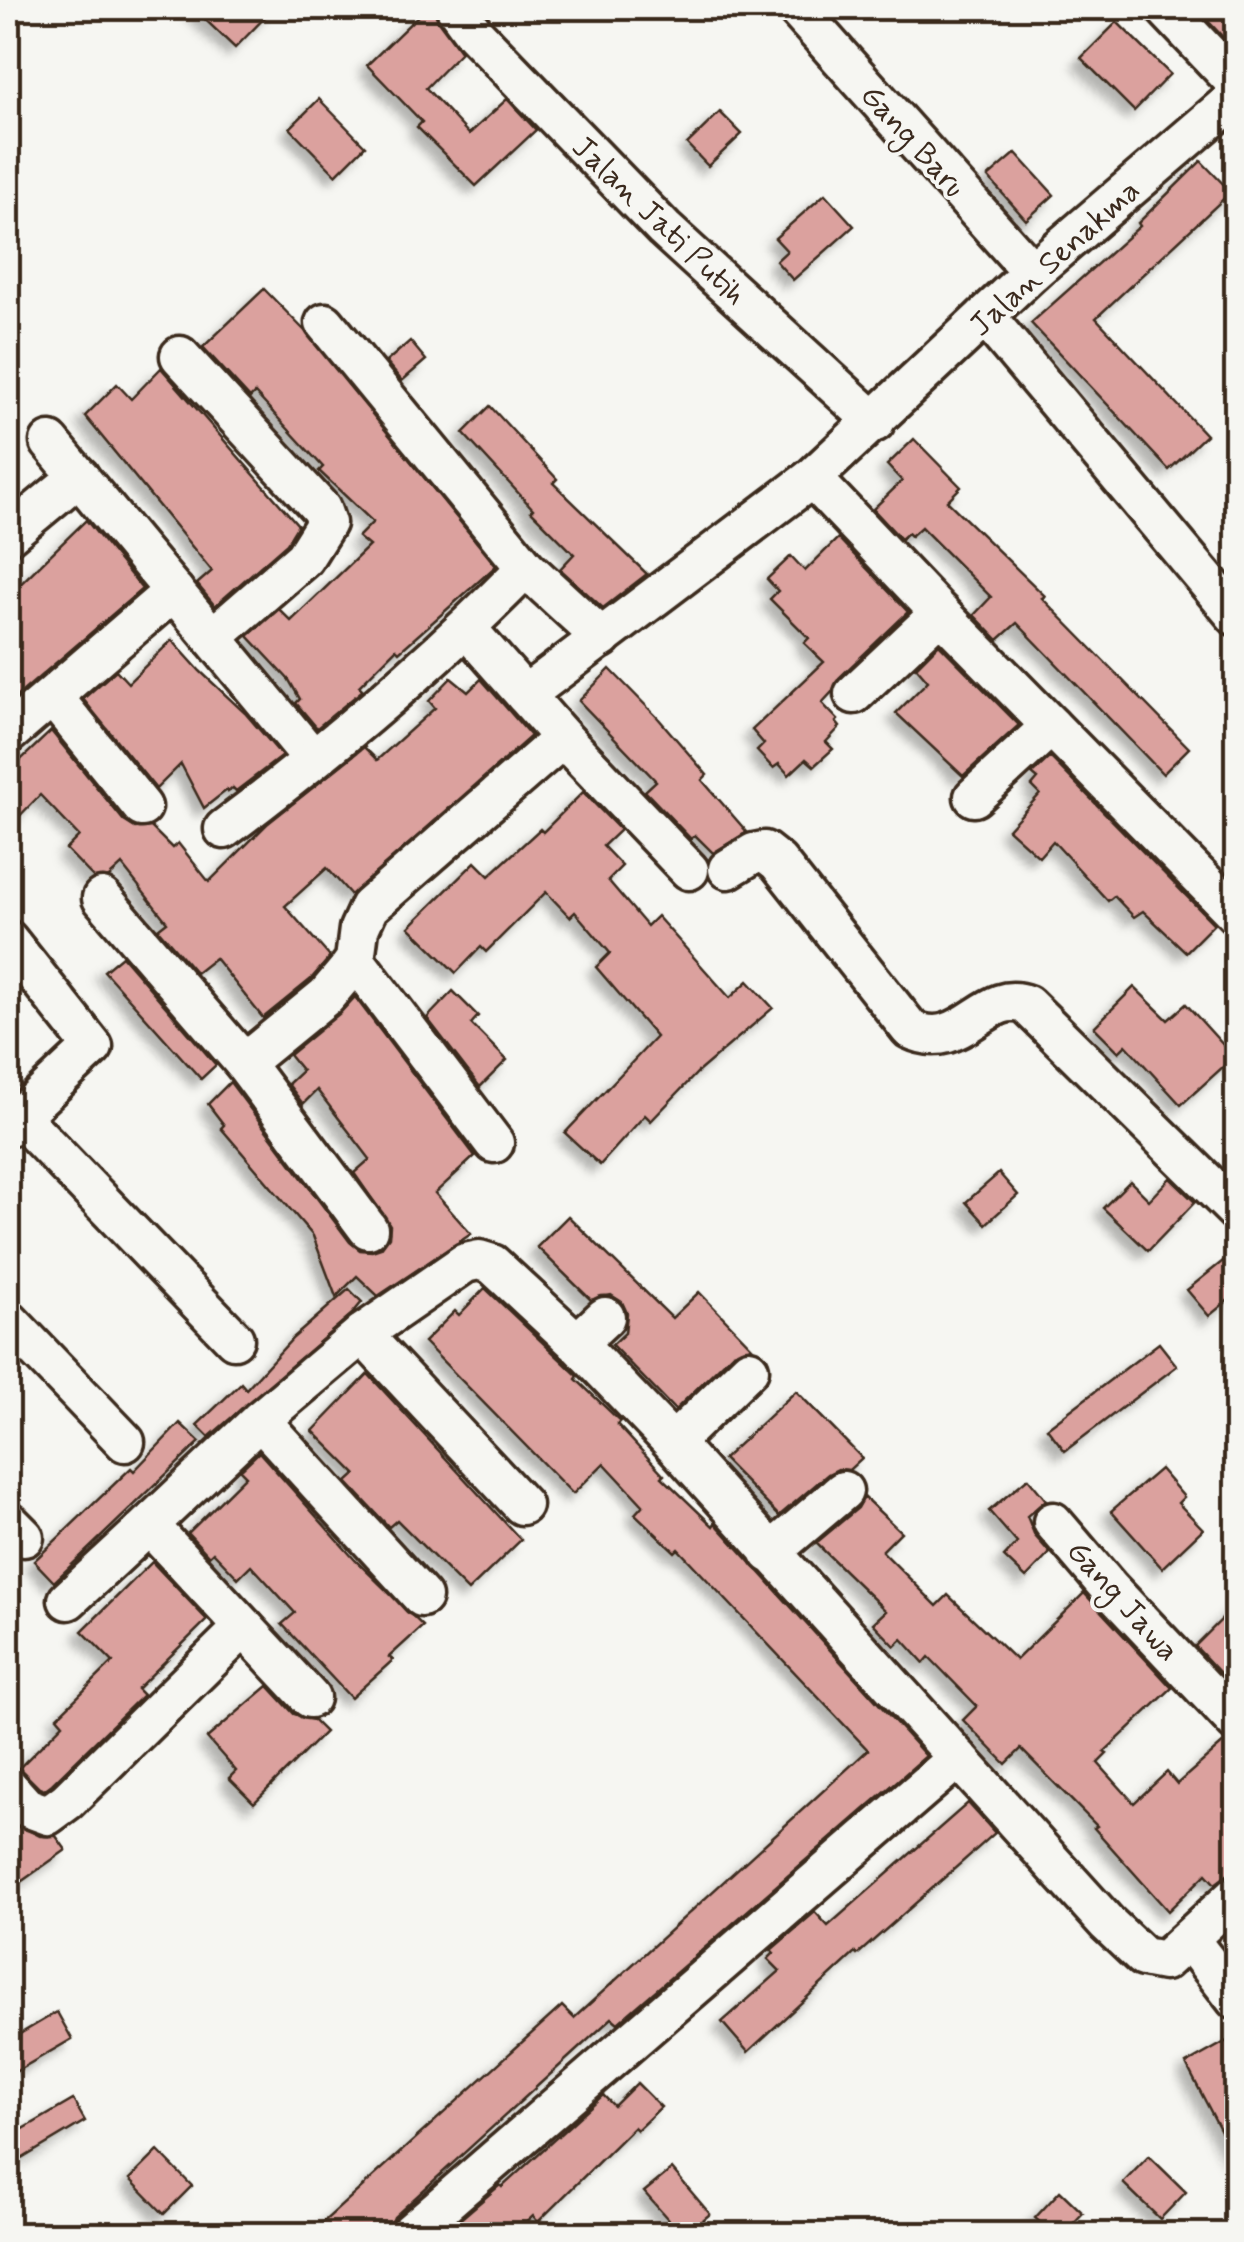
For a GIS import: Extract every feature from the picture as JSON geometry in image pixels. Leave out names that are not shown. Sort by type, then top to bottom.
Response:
[{"type":"street","name":"Jalan Jati Putih","points":[[456,8],[475,34],[664,229],[875,422]]},
{"type":"street","name":"Gang Baru","points":[[796,8],[1032,272]]},
{"type":"street","points":[[1165,8],[1236,83]]},
{"type":"street","name":"Jalan Senakma","points":[[526,696],[812,478],[1032,272],[1236,97]]},
{"type":"street","points":[[986,316],[1236,616]]},
{"type":"street","points":[[325,323],[526,568],[602,638]]},
{"type":"street","points":[[180,356],[321,509],[326,523],[304,558],[213,637]]},
{"type":"street","points":[[50,442],[313,760]]},
{"type":"street","points":[[8,535],[79,476]]},
{"type":"street","points":[[812,478],[1236,914]]},
{"type":"street","points":[[224,829],[364,719],[526,568]]},
{"type":"street","points":[[8,734],[174,591]]},
{"type":"street","points":[[854,694],[940,613]]},
{"type":"street","points":[[466,628],[563,738],[689,870]]},
{"type":"street","points":[[53,696],[142,807]]},
{"type":"street","points":[[974,797],[1051,726]]},
{"type":"street","points":[[244,1063],[326,996],[355,960],[358,929],[369,907],[563,738]]},
{"type":"street","points":[[728,869],[764,851],[778,862],[910,1029],[926,1037],[941,1037],[1001,1004],[1016,1000],[1027,1005],[1236,1211]]},
{"type":"street","points":[[102,898],[244,1063],[368,1229]]},
{"type":"street","points":[[8,940],[93,1047],[13,1121],[234,1339]]},
{"type":"street","points":[[355,960],[494,1143]]},
{"type":"street","points":[[68,1600],[260,1420],[362,1334],[465,1263],[479,1260],[492,1264],[577,1342],[1143,1958],[1164,1961],[1236,1894]]},
{"type":"street","points":[[577,1342],[605,1317]]},
{"type":"street","points":[[8,1320],[125,1442]]},
{"type":"street","points":[[362,1334],[522,1505]]},
{"type":"street","points":[[673,1443],[749,1369]]},
{"type":"street","points":[[260,1420],[422,1597]]},
{"type":"street","points":[[770,1554],[842,1491]]},
{"type":"street","name":"Gang Jawa","points":[[1054,1522],[1110,1589],[1236,1722]]},
{"type":"street","points":[[149,1525],[310,1698]]},
{"type":"street","points":[[8,1787],[26,1807],[48,1815],[244,1627]]},
{"type":"street","points":[[410,2234],[958,1758]]},
{"type":"street","points":[[1189,1939],[1236,2000]]},
{"type":"building","points":[[193,8],[274,8],[235,48]]},
{"type":"building","points":[[426,8],[434,9],[461,52],[426,88],[469,134],[507,99],[536,130],[476,186],[417,127],[422,122],[367,65]]},
{"type":"building","points":[[1196,8],[1236,8],[1236,51]]},
{"type":"building","points":[[1117,22],[1170,74],[1134,111],[1081,58]]},
{"type":"building","points":[[319,99],[365,146],[336,175],[290,128]]},
{"type":"building","points":[[720,112],[742,134],[708,166],[687,144]]},
{"type":"building","points":[[1016,153],[1054,195],[1026,220],[988,177]]},
{"type":"building","points":[[1201,161],[1231,192],[1096,318],[1206,435],[1169,470],[1031,323],[1140,226],[1138,223]]},
{"type":"building","points":[[825,194],[854,226],[793,280],[776,261],[787,251],[775,238]]},
{"type":"building","points":[[264,289],[305,331],[496,566],[399,652],[396,649],[359,686],[363,690],[317,728],[296,703],[300,699],[289,680],[248,636],[279,609],[291,621],[369,546],[358,537],[373,522],[319,471],[323,467],[255,393],[250,398],[203,347]]},
{"type":"building","points":[[410,341],[426,360],[402,381],[386,362]]},
{"type":"building","points":[[161,368],[298,525],[287,543],[215,606],[197,584],[212,571],[85,416],[117,384],[131,399]]},
{"type":"building","points":[[490,406],[557,479],[553,483],[647,574],[603,608],[560,569],[574,554],[463,433]]},
{"type":"building","points":[[914,439],[961,487],[947,501],[1045,596],[1042,598],[1189,748],[1163,774],[1017,623],[998,640],[974,615],[991,597],[921,527],[901,539],[873,509],[902,481],[887,465]]},
{"type":"building","points":[[86,520],[142,589],[8,704],[8,596]]},
{"type":"building","points":[[838,538],[908,612],[839,678],[822,703],[840,727],[826,742],[833,749],[814,766],[806,759],[789,775],[779,764],[773,768],[757,751],[764,744],[752,730],[824,662],[804,643],[809,638],[770,599],[778,591],[767,579],[791,556],[805,571]]},
{"type":"building","points":[[172,640],[282,756],[236,791],[227,790],[204,808],[181,764],[156,789],[83,699],[116,670],[128,683]]},
{"type":"building","points":[[939,644],[1019,725],[963,776],[896,713],[928,681],[916,667]]},
{"type":"building","points":[[610,669],[707,775],[702,780],[747,832],[713,853],[695,835],[691,839],[645,791],[656,781],[579,701]]},
{"type":"building","points":[[451,678],[468,692],[481,679],[531,736],[351,895],[327,868],[285,906],[330,957],[310,980],[263,1018],[215,958],[196,973],[158,929],[167,922],[122,865],[109,877],[94,878],[66,849],[79,836],[40,795],[8,828],[8,772],[51,731],[124,821],[135,828],[151,827],[172,848],[178,843],[209,882],[267,824],[364,747],[377,760],[435,708],[429,701]]},
{"type":"building","points":[[1050,757],[1214,924],[1186,952],[1143,911],[1134,917],[1114,896],[1108,901],[1053,841],[1039,857],[1008,829],[1040,794],[1032,786],[1038,779],[1032,774]]},
{"type":"building","points":[[583,792],[620,830],[603,846],[622,866],[608,880],[647,926],[657,916],[730,998],[748,981],[773,1008],[698,1072],[651,1121],[645,1115],[600,1165],[565,1133],[656,1037],[596,967],[610,953],[575,912],[570,917],[546,892],[486,952],[481,947],[456,973],[409,927],[475,862],[489,876],[540,829],[543,832]]},
{"type":"building","points":[[122,956],[216,1065],[201,1079],[104,971]]},
{"type":"building","points":[[1134,987],[1168,1020],[1186,1004],[1234,1057],[1181,1105],[1126,1045],[1119,1052],[1094,1027]]},
{"type":"building","points":[[453,991],[478,1016],[471,1024],[507,1060],[480,1087],[427,1018]]},
{"type":"building","points":[[355,997],[475,1156],[435,1193],[471,1234],[378,1296],[357,1276],[336,1297],[313,1236],[221,1128],[224,1125],[208,1104],[230,1082],[350,1242],[360,1250],[381,1248],[389,1237],[390,1225],[354,1173],[370,1159],[317,1090],[303,1104],[288,1084],[302,1071],[289,1055]]},
{"type":"building","points":[[999,1173],[1018,1195],[986,1224],[966,1202]]},
{"type":"building","points":[[1170,1178],[1195,1202],[1148,1251],[1103,1208],[1130,1181],[1149,1200]]},
{"type":"building","points":[[568,1216],[672,1318],[699,1292],[752,1347],[733,1353],[675,1410],[612,1345],[625,1333],[627,1313],[622,1302],[611,1295],[591,1300],[537,1247]]},
{"type":"building","points":[[1223,1261],[1236,1277],[1236,1294],[1209,1316],[1187,1290]]},
{"type":"building","points":[[485,1288],[578,1376],[576,1379],[620,1421],[617,1424],[662,1477],[713,1526],[715,1523],[926,1756],[618,2023],[612,2018],[394,2217],[387,2234],[310,2234],[562,2006],[574,2018],[868,1750],[678,1549],[675,1552],[635,1514],[643,1505],[604,1463],[573,1494],[424,1342]]},
{"type":"building","points":[[349,1289],[362,1302],[352,1314],[209,1437],[197,1425],[241,1383],[246,1389],[293,1338]]},
{"type":"building","points":[[1159,1343],[1177,1366],[1065,1451],[1047,1428]]},
{"type":"building","points":[[368,1374],[521,1540],[468,1591],[397,1520],[389,1527],[347,1482],[356,1474],[313,1431]]},
{"type":"building","points":[[796,1391],[862,1458],[849,1470],[838,1469],[828,1474],[779,1516],[723,1459]]},
{"type":"building","points":[[180,1423],[200,1442],[54,1582],[34,1561],[131,1468],[134,1471]]},
{"type":"building","points":[[259,1452],[355,1560],[423,1626],[351,1698],[282,1624],[295,1613],[251,1565],[238,1578],[213,1552],[209,1556],[188,1533],[246,1476],[240,1470]]},
{"type":"building","points":[[1160,1469],[1184,1497],[1178,1503],[1203,1529],[1162,1568],[1111,1511]]},
{"type":"building","points":[[1028,1478],[1046,1500],[1027,1516],[1035,1536],[1050,1553],[1026,1578],[1004,1557],[1017,1543],[989,1511]]},
{"type":"building","points":[[864,1497],[901,1532],[882,1551],[937,1606],[948,1595],[1016,1660],[1084,1593],[1172,1688],[1104,1752],[1107,1754],[1098,1763],[1134,1803],[1167,1772],[1177,1784],[1226,1741],[1236,1744],[1236,1873],[1215,1884],[1206,1874],[1168,1911],[1094,1828],[1097,1826],[1021,1749],[1006,1764],[963,1720],[977,1706],[929,1657],[924,1663],[902,1639],[895,1646],[873,1623],[886,1611],[816,1543],[858,1508]]},
{"type":"building","points":[[152,1562],[207,1620],[137,1689],[143,1695],[52,1784],[44,1790],[39,1788],[19,1768],[63,1724],[57,1717],[113,1662],[82,1631]]},
{"type":"building","points":[[1236,1605],[1236,1690],[1195,1646]]},
{"type":"building","points":[[268,1686],[294,1714],[313,1720],[325,1732],[254,1803],[229,1778],[236,1771],[207,1738]]},
{"type":"building","points":[[968,1803],[995,1833],[855,1953],[748,2052],[722,2022],[780,1971],[768,1959],[774,1953],[771,1950],[815,1912],[828,1926]]},
{"type":"building","points":[[8,1820],[40,1836],[56,1836],[66,1850],[8,1891]]},
{"type":"building","points":[[57,2012],[72,2039],[8,2076],[8,2041]]},
{"type":"building","points":[[1236,2036],[1236,2160],[1186,2064]]},
{"type":"building","points":[[637,2083],[661,2107],[637,2130],[634,2127],[538,2222],[533,2216],[514,2234],[443,2234],[502,2187],[603,2095],[614,2106]]},
{"type":"building","points":[[73,2100],[85,2121],[8,2167],[8,2138]]},
{"type":"building","points":[[158,2151],[192,2186],[164,2214],[130,2179]]},
{"type":"building","points":[[1149,2156],[1186,2192],[1160,2219],[1123,2183]]},
{"type":"building","points":[[672,2169],[710,2214],[686,2234],[681,2234],[644,2192]]},
{"type":"building","points":[[1060,2191],[1083,2213],[1063,2234],[1053,2234],[1035,2218]]}]
